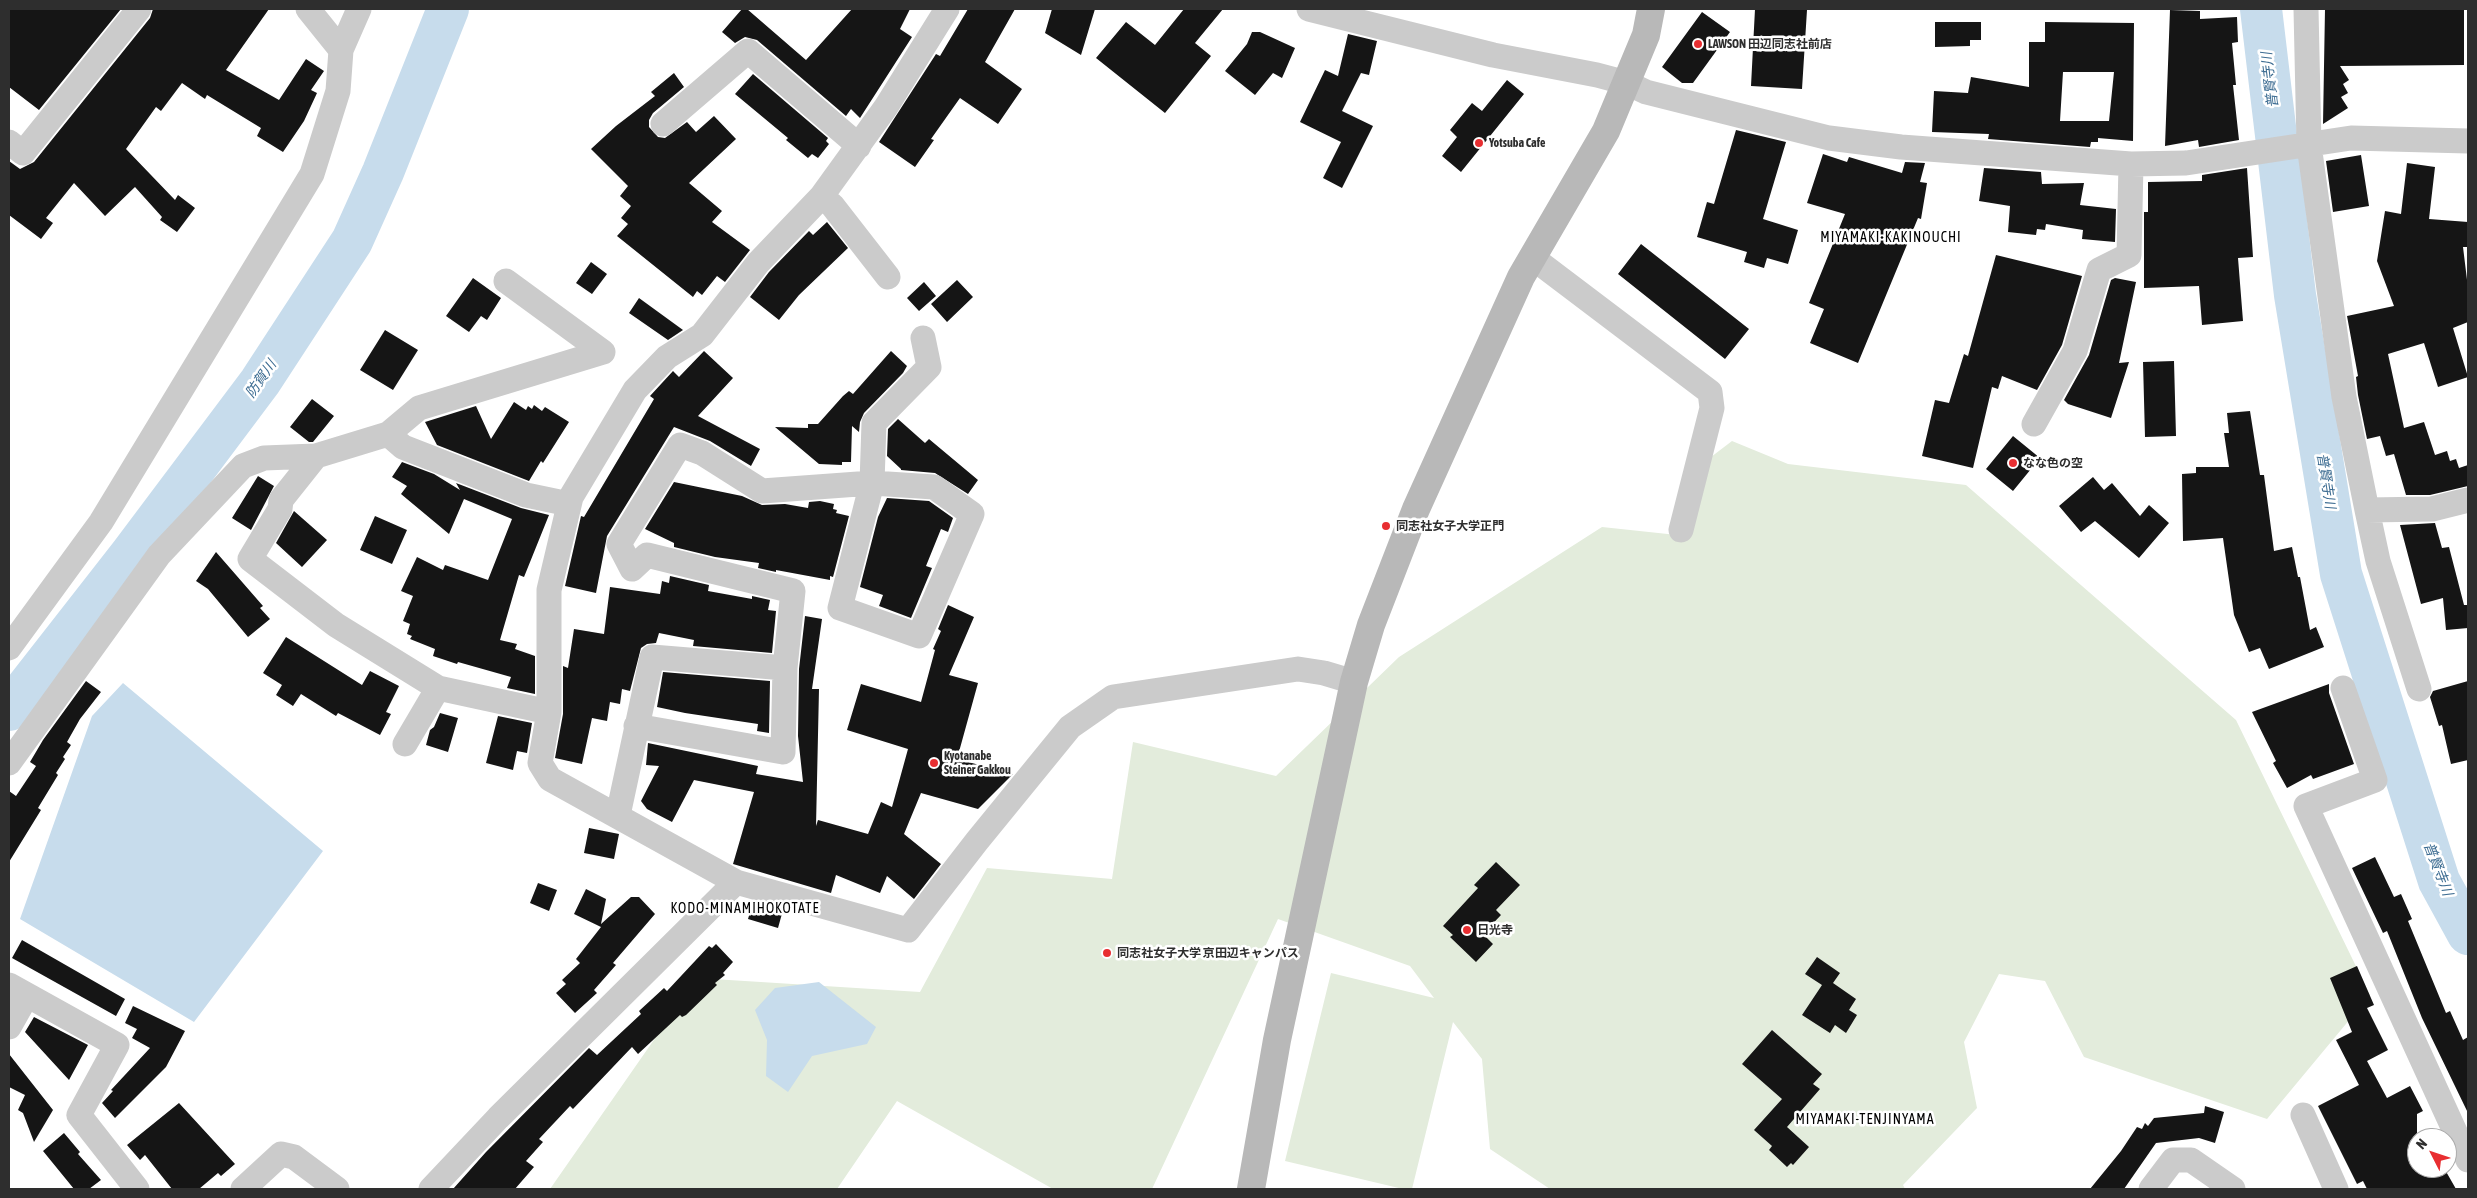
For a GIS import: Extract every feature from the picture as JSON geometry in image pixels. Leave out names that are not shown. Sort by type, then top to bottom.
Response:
[{"type":"street","points":[[9,142],[24,153],[138,9]]},
{"type":"street","points":[[308,9],[341,50]]},
{"type":"street","points":[[9,648],[102,522],[312,174],[338,91],[341,50],[359,9]]},
{"type":"street","points":[[947,9],[886,107],[821,197],[758,263],[702,335],[667,357],[635,390],[571,497],[549,590],[549,712],[540,764],[550,779],[736,882],[908,930],[976,840],[1070,726],[1114,698],[1298,670],[1324,673],[1354,682]]},
{"type":"street","points":[[1309,9],[1493,55],[1597,75],[1646,92],[1829,138],[1901,148],[2131,164],[2186,163],[2351,138],[2468,141]]},
{"type":"street","points":[[1250,1189],[1277,1040],[1354,682],[1371,625],[1416,509],[1517,286],[1606,131],[1646,35],[1651,9]]},
{"type":"street","points":[[2306,9],[2306,145],[2344,397],[2378,561],[2419,689]]},
{"type":"street","points":[[664,124],[748,51],[859,146]]},
{"type":"street","points":[[2034,424],[2075,351],[2099,270],[2129,255],[2131,164]]},
{"type":"street","points":[[821,197],[832,206],[888,278]]},
{"type":"street","points":[[1532,258],[1710,392],[1712,408],[1681,530]]},
{"type":"street","points":[[9,763],[159,555],[243,466],[264,458],[316,456],[388,434],[419,408],[603,352],[506,281]]},
{"type":"street","points":[[636,726],[783,752],[786,668],[793,591],[647,555],[632,569],[619,544],[680,445],[702,453],[762,491],[872,483],[934,487],[972,514],[919,636],[840,608],[872,483],[874,423],[929,367],[923,338]]},
{"type":"street","points":[[388,434],[404,447],[526,495],[570,504]]},
{"type":"street","points":[[316,456],[281,500],[280,509],[250,559],[336,625],[438,688],[549,712]]},
{"type":"street","points":[[2367,510],[2432,509],[2468,500]]},
{"type":"street","points":[[618,815],[652,656],[786,668]]},
{"type":"street","points":[[405,744],[438,688]]},
{"type":"street","points":[[2343,688],[2375,780],[2306,806],[2468,1160]]},
{"type":"street","points":[[432,1189],[498,1118],[736,882]]},
{"type":"street","points":[[9,1028],[18,990],[117,1045],[79,1115],[138,1189]]},
{"type":"street","points":[[2303,1116],[2336,1189]]},
{"type":"street","points":[[243,1189],[281,1154],[294,1157],[337,1189]]},
{"type":"street","points":[[2151,1189],[2173,1160],[2191,1160],[2234,1189]]},
{"type":"green space","points":[[1732,441],[1788,464],[1966,485],[2236,720],[2370,995],[2267,1119],[2084,1057],[2045,981],[1999,974],[1964,1042],[1977,1108],[1903,1185],[1905,1189],[1550,1189],[1490,1149],[1482,1059],[1453,1022],[1412,1189],[1403,1189],[1285,1161],[1331,973],[1434,998],[1410,966],[1278,919],[1152,1189],[1053,1189],[897,1101],[837,1189],[550,1189],[697,978],[920,992],[987,868],[1112,879],[1133,742],[1276,776],[1399,657],[1602,527],[1677,535],[1711,457]]},
{"type":"water","points":[[123,683],[323,851],[194,1022],[20,919],[92,716]]},
{"type":"water","points":[[819,982],[876,1027],[867,1044],[812,1056],[788,1092],[766,1076],[767,1040],[755,1010],[775,988]]},
{"type":"building","points":[[9,9],[121,9],[39,110],[9,87]]},
{"type":"building","points":[[153,9],[269,9],[226,70],[279,100],[306,59],[324,71],[311,90],[317,93],[304,121],[283,152],[257,136],[261,128],[207,95],[205,99],[182,83],[161,111],[156,107],[126,149],[175,200],[178,195],[195,208],[177,232],[160,220],[162,217],[135,187],[105,216],[74,183],[46,218],[53,223],[41,239],[9,215],[9,161],[20,169],[34,162],[150,18]]},
{"type":"building","points":[[742,9],[747,9],[806,60],[852,9],[910,9],[900,29],[912,37],[860,118],[851,109],[846,116],[757,40],[745,37],[735,43],[722,32]]},
{"type":"building","points":[[968,9],[1015,9],[985,62],[1022,89],[998,124],[960,98],[931,139],[934,140],[915,167],[879,142],[936,54],[940,56]]},
{"type":"building","points":[[1052,9],[1095,9],[1081,55],[1045,33]]},
{"type":"building","points":[[1184,9],[1223,9],[1195,43],[1211,56],[1165,113],[1096,58],[1126,22],[1155,45]]},
{"type":"building","points":[[1755,9],[1807,10],[1802,89],[1751,86]]},
{"type":"building","points":[[2325,9],[2464,9],[2464,65],[2340,66],[2349,80],[2343,84],[2348,93],[2341,97],[2348,108],[2323,124]]},
{"type":"building","points":[[2170,10],[2200,11],[2200,19],[2237,17],[2238,42],[2232,43],[2236,85],[2233,85],[2239,140],[2199,147],[2198,140],[2165,146]]},
{"type":"building","points":[[1702,12],[1730,32],[1693,83],[1682,83],[1662,67]]},
{"type":"building","points":[[1935,22],[1981,22],[1981,40],[1970,40],[1970,46],[1935,47]]},
{"type":"building","points":[[2045,22],[2134,23],[2133,141],[2098,138],[2098,142],[2091,142],[2090,147],[1988,139],[1989,134],[1932,132],[1934,91],[1968,93],[1971,77],[2029,87],[2029,42],[2045,42]],"holes":[[[2063,72],[2114,72],[2109,121],[2060,121]]]},
{"type":"building","points":[[1252,32],[1260,32],[1295,48],[1282,78],[1273,73],[1255,95],[1225,71],[1247,44]]},
{"type":"building","points":[[1348,34],[1377,41],[1369,75],[1361,73],[1342,111],[1373,126],[1342,188],[1323,178],[1341,142],[1300,122],[1325,70],[1338,76]]},
{"type":"building","points":[[674,73],[684,87],[653,113],[649,120],[649,127],[658,137],[665,138],[687,122],[696,132],[714,116],[736,139],[689,183],[722,211],[712,222],[750,250],[725,282],[717,276],[702,295],[697,291],[693,297],[617,236],[628,224],[621,218],[631,206],[620,196],[628,186],[591,149],[616,126],[655,96],[651,92]]},
{"type":"building","points":[[753,74],[828,138],[826,141],[829,144],[818,158],[812,154],[808,158],[786,140],[788,138],[735,94]]},
{"type":"building","points":[[1507,80],[1524,94],[1461,172],[1442,156],[1457,137],[1450,130],[1472,103],[1482,111]]},
{"type":"building","points":[[1736,130],[1786,142],[1763,219],[1798,230],[1788,264],[1767,258],[1764,268],[1744,262],[1747,252],[1697,237],[1707,202],[1714,204]]},
{"type":"building","points":[[1823,154],[1847,162],[1849,157],[1902,173],[1905,162],[1925,163],[1920,182],[1927,183],[1921,219],[1918,218],[1858,363],[1810,343],[1824,309],[1809,303],[1845,214],[1807,203]]},
{"type":"building","points":[[2361,155],[2369,206],[2333,212],[2326,161]]},
{"type":"building","points":[[2407,163],[2435,167],[2429,219],[2468,222],[2468,247],[2463,247],[2468,288],[2468,322],[2453,328],[2468,377],[2438,387],[2424,343],[2388,354],[2404,428],[2424,422],[2435,455],[2447,451],[2450,461],[2456,459],[2459,468],[2468,465],[2468,486],[2430,495],[2406,495],[2394,454],[2386,456],[2380,436],[2367,439],[2358,395],[2356,377],[2358,376],[2347,316],[2394,306],[2377,261],[2385,211],[2401,214]]},
{"type":"building","points":[[1984,168],[2041,172],[2042,184],[2084,183],[2080,205],[2116,209],[2115,242],[2082,239],[2083,230],[2046,224],[2045,230],[2037,229],[2036,235],[2008,232],[2010,206],[1979,201]]},
{"type":"building","points":[[2247,168],[2253,257],[2238,258],[2243,321],[2202,325],[2199,286],[2144,288],[2144,212],[2148,212],[2148,182],[2202,181],[2202,175]]},
{"type":"building","points":[[827,222],[848,248],[799,295],[779,320],[750,297],[769,272],[809,231],[813,235]]},
{"type":"building","points":[[1641,244],[1749,329],[1725,359],[1618,274]]},
{"type":"building","points":[[1996,255],[2082,276],[2062,345],[2037,390],[2002,376],[1998,389],[1992,387],[1973,468],[1922,456],[1935,400],[1949,403],[1964,354],[1968,356]]},
{"type":"building","points":[[591,262],[607,274],[592,294],[576,283]]},
{"type":"building","points":[[473,278],[501,298],[487,320],[481,316],[469,332],[446,316]]},
{"type":"building","points":[[2115,278],[2136,282],[2119,363],[2129,362],[2111,418],[2068,404],[2064,400],[2089,355],[2111,280]]},
{"type":"building","points":[[957,280],[973,297],[947,322],[931,304]]},
{"type":"building","points":[[924,282],[936,296],[919,311],[907,298]]},
{"type":"building","points":[[639,298],[683,330],[668,340],[629,313]]},
{"type":"building","points":[[385,330],[418,350],[393,390],[360,370]]},
{"type":"building","points":[[704,351],[733,378],[698,416],[760,449],[751,466],[710,441],[674,427],[607,536],[596,593],[565,586],[581,516],[584,517],[654,399],[650,396],[673,371],[679,377]]},
{"type":"building","points":[[891,351],[907,366],[903,373],[864,413],[860,422],[859,432],[852,426],[851,462],[842,462],[842,465],[819,464],[775,427],[808,428],[808,424],[818,424],[843,396],[849,391],[853,394]]},
{"type":"building","points":[[2174,361],[2176,436],[2145,437],[2143,362]]},
{"type":"building","points":[[312,399],[334,416],[313,442],[309,442],[290,427]]},
{"type":"building","points":[[514,402],[526,410],[528,406],[532,409],[534,405],[542,411],[545,407],[569,422],[529,481],[437,445],[425,422],[476,406],[491,439]]},
{"type":"building","points":[[2250,411],[2260,475],[2264,475],[2274,551],[2292,547],[2310,630],[2316,627],[2324,647],[2269,669],[2260,648],[2249,652],[2234,615],[2223,538],[2183,541],[2182,474],[2196,473],[2196,467],[2229,467],[2224,433],[2229,433],[2227,413]]},
{"type":"building","points":[[898,419],[925,443],[929,439],[978,480],[968,494],[935,473],[901,470],[887,456],[888,429]]},
{"type":"building","name":"なな色の空","points":[[2013,436],[2040,458],[2013,491],[1986,469]]},
{"type":"building","points":[[402,462],[434,474],[460,490],[456,483],[521,508],[549,515],[524,577],[519,575],[500,640],[517,644],[515,649],[535,656],[535,694],[507,688],[511,677],[433,656],[435,649],[410,639],[412,636],[407,634],[410,624],[403,621],[413,596],[401,591],[417,557],[443,570],[445,565],[488,580],[512,519],[464,499],[449,534],[401,494],[407,486],[392,477]]},
{"type":"building","points":[[258,476],[274,486],[251,530],[232,518]]},
{"type":"building","points":[[2093,477],[2104,490],[2112,483],[2140,516],[2149,505],[2169,523],[2139,558],[2095,521],[2081,532],[2059,506]]},
{"type":"building","points":[[674,482],[742,496],[762,505],[785,504],[808,508],[809,502],[820,501],[834,504],[833,509],[837,510],[836,513],[849,516],[833,577],[830,576],[830,580],[776,570],[776,572],[758,568],[759,563],[715,557],[674,547],[674,543],[645,529]]},
{"type":"building","points":[[887,498],[929,501],[953,518],[948,532],[941,529],[926,566],[932,568],[911,618],[879,606],[883,595],[860,587],[878,517]]},
{"type":"building","points":[[294,511],[327,540],[302,567],[276,543]]},
{"type":"building","points":[[375,516],[407,530],[392,564],[360,550]]},
{"type":"building","points":[[2435,523],[2442,548],[2449,547],[2464,605],[2468,605],[2468,628],[2446,630],[2443,598],[2421,604],[2400,525]]},
{"type":"building","points":[[216,552],[263,606],[260,608],[270,619],[248,637],[208,589],[196,581]]},
{"type":"building","points":[[670,576],[709,585],[708,591],[752,599],[752,596],[770,600],[768,610],[776,611],[772,653],[693,646],[694,640],[659,633],[656,643],[647,644],[641,648],[630,691],[622,689],[620,704],[610,702],[607,721],[592,718],[582,764],[555,758],[563,714],[563,666],[568,668],[574,629],[604,634],[610,587],[660,594],[662,581],[669,583]]},
{"type":"building","points":[[948,605],[974,617],[949,675],[978,683],[957,759],[1013,774],[978,809],[921,793],[904,834],[941,864],[914,899],[887,876],[880,893],[836,875],[831,893],[733,864],[754,792],[694,780],[672,822],[647,809],[641,801],[659,766],[646,765],[648,743],[758,766],[756,774],[803,782],[798,736],[799,669],[805,616],[822,619],[812,689],[819,689],[816,826],[818,820],[868,834],[881,802],[892,807],[908,749],[847,730],[861,684],[921,702],[935,650],[933,649],[941,631],[938,629]]},
{"type":"building","points":[[286,637],[362,685],[370,671],[399,686],[386,712],[391,714],[380,735],[338,713],[336,716],[301,694],[293,706],[276,695],[282,685],[263,673]]},
{"type":"building","points":[[663,672],[770,681],[769,733],[757,731],[758,724],[657,707]]},
{"type":"building","points":[[86,681],[101,692],[80,719],[67,742],[71,745],[56,773],[58,775],[38,808],[41,810],[9,862],[9,791],[16,796],[36,766],[30,762],[43,740]]},
{"type":"building","points":[[2468,681],[2468,760],[2451,764],[2442,725],[2439,726],[2430,697],[2433,691]]},
{"type":"building","points":[[2329,684],[2329,693],[2354,764],[2313,779],[2311,775],[2287,788],[2273,763],[2276,761],[2252,712]]},
{"type":"building","points":[[440,713],[458,718],[448,752],[426,745],[430,730],[434,727]]},
{"type":"building","points":[[498,716],[532,723],[527,753],[517,751],[513,770],[486,763]]},
{"type":"building","points":[[589,828],[619,834],[614,859],[584,853]]},
{"type":"building","points":[[2375,857],[2394,897],[2401,894],[2412,919],[2408,921],[2446,1013],[2450,1011],[2463,1040],[2468,1037],[2468,1113],[2422,1018],[2387,931],[2383,933],[2352,868]]},
{"type":"building","name":"日光寺","points":[[1496,862],[1520,885],[1496,910],[1501,915],[1483,934],[1493,944],[1476,962],[1450,937],[1453,935],[1443,926],[1478,888],[1474,885]]},
{"type":"building","points":[[538,883],[557,890],[549,911],[530,903]]},
{"type":"building","points":[[586,889],[606,899],[601,924],[631,897],[639,897],[655,914],[613,963],[616,965],[594,990],[597,993],[575,1013],[556,993],[566,984],[562,980],[580,963],[576,959],[601,927],[574,914]]},
{"type":"building","points":[[753,902],[783,910],[778,928],[748,919]]},
{"type":"building","points":[[22,940],[125,999],[116,1016],[12,958]]},
{"type":"building","points":[[716,944],[733,962],[723,973],[725,975],[715,983],[717,985],[686,1015],[682,1017],[680,1015],[638,1054],[632,1047],[573,1109],[570,1106],[539,1139],[543,1142],[526,1161],[534,1167],[515,1189],[453,1189],[486,1152],[589,1048],[597,1055],[641,1014],[639,1011],[664,988],[667,991],[709,946],[712,948]]},
{"type":"building","points":[[1817,957],[1840,973],[1833,983],[1856,999],[1849,1010],[1857,1015],[1846,1033],[1835,1025],[1830,1033],[1802,1015],[1822,985],[1805,974]]},
{"type":"building","points":[[2357,966],[2374,1005],[2367,1008],[2388,1050],[2367,1061],[2387,1098],[2410,1086],[2423,1111],[2417,1114],[2417,1128],[2407,1128],[2407,1178],[2450,1178],[2456,1189],[2367,1189],[2363,1181],[2357,1184],[2318,1106],[2359,1085],[2336,1040],[2352,1032],[2330,978]]},
{"type":"building","points":[[133,1006],[185,1031],[166,1067],[115,1118],[102,1103],[113,1091],[111,1090],[150,1048],[132,1038],[137,1029],[125,1023]]},
{"type":"building","points":[[34,1017],[88,1045],[69,1080],[25,1032]]},
{"type":"building","points":[[1772,1030],[1822,1074],[1813,1084],[1820,1089],[1787,1127],[1809,1147],[1793,1165],[1791,1163],[1787,1167],[1769,1150],[1772,1146],[1754,1130],[1782,1099],[1742,1064]]},
{"type":"building","points":[[9,1054],[53,1110],[34,1142],[23,1113],[18,1110],[25,1095],[9,1087]]},
{"type":"building","points":[[179,1103],[235,1164],[221,1176],[218,1173],[199,1189],[172,1189],[145,1155],[140,1160],[127,1145]]},
{"type":"building","points":[[2205,1106],[2224,1112],[2215,1143],[2199,1138],[2156,1143],[2124,1189],[2090,1189],[2121,1151],[2137,1127],[2142,1129],[2145,1123],[2148,1126],[2154,1118],[2204,1113]]},
{"type":"building","points":[[64,1133],[80,1152],[78,1154],[101,1180],[89,1189],[74,1189],[43,1151]]},
{"type":"waterway","name":"防賀川","points":[[9,710],[131,554],[260,382],[352,241],[383,172],[448,9]]},
{"type":"waterway","name":"普賢寺川","points":[[2261,9],[2295,295],[2341,574],[2439,881],[2468,934]]},
{"type":"place","name":"LAWSON 田辺同志社前店","points":[[1698,44]]},
{"type":"place","name":"Yotsuba Cafe","points":[[1479,143]]},
{"type":"place","name":"なな色の空","points":[[2013,463]]},
{"type":"place","name":"同志社女子大学正門","points":[[1386,526]]},
{"type":"place","name":"Kyotanabe Steiner Gakkou","points":[[934,763]]},
{"type":"place","name":"日光寺","points":[[1467,930]]},
{"type":"place","name":"同志社女子大学 京田辺キャンパス","points":[[1107,953]]},
{"type":"district","name":"MIYAMAKI-KAKINOUCHI","points":[[1891,238]]},
{"type":"district","name":"KODO-MINAMIHOKOTATE","points":[[745,909]]},
{"type":"district","name":"MIYAMAKI-TENJINYAMA","points":[[1865,1120]]}]
